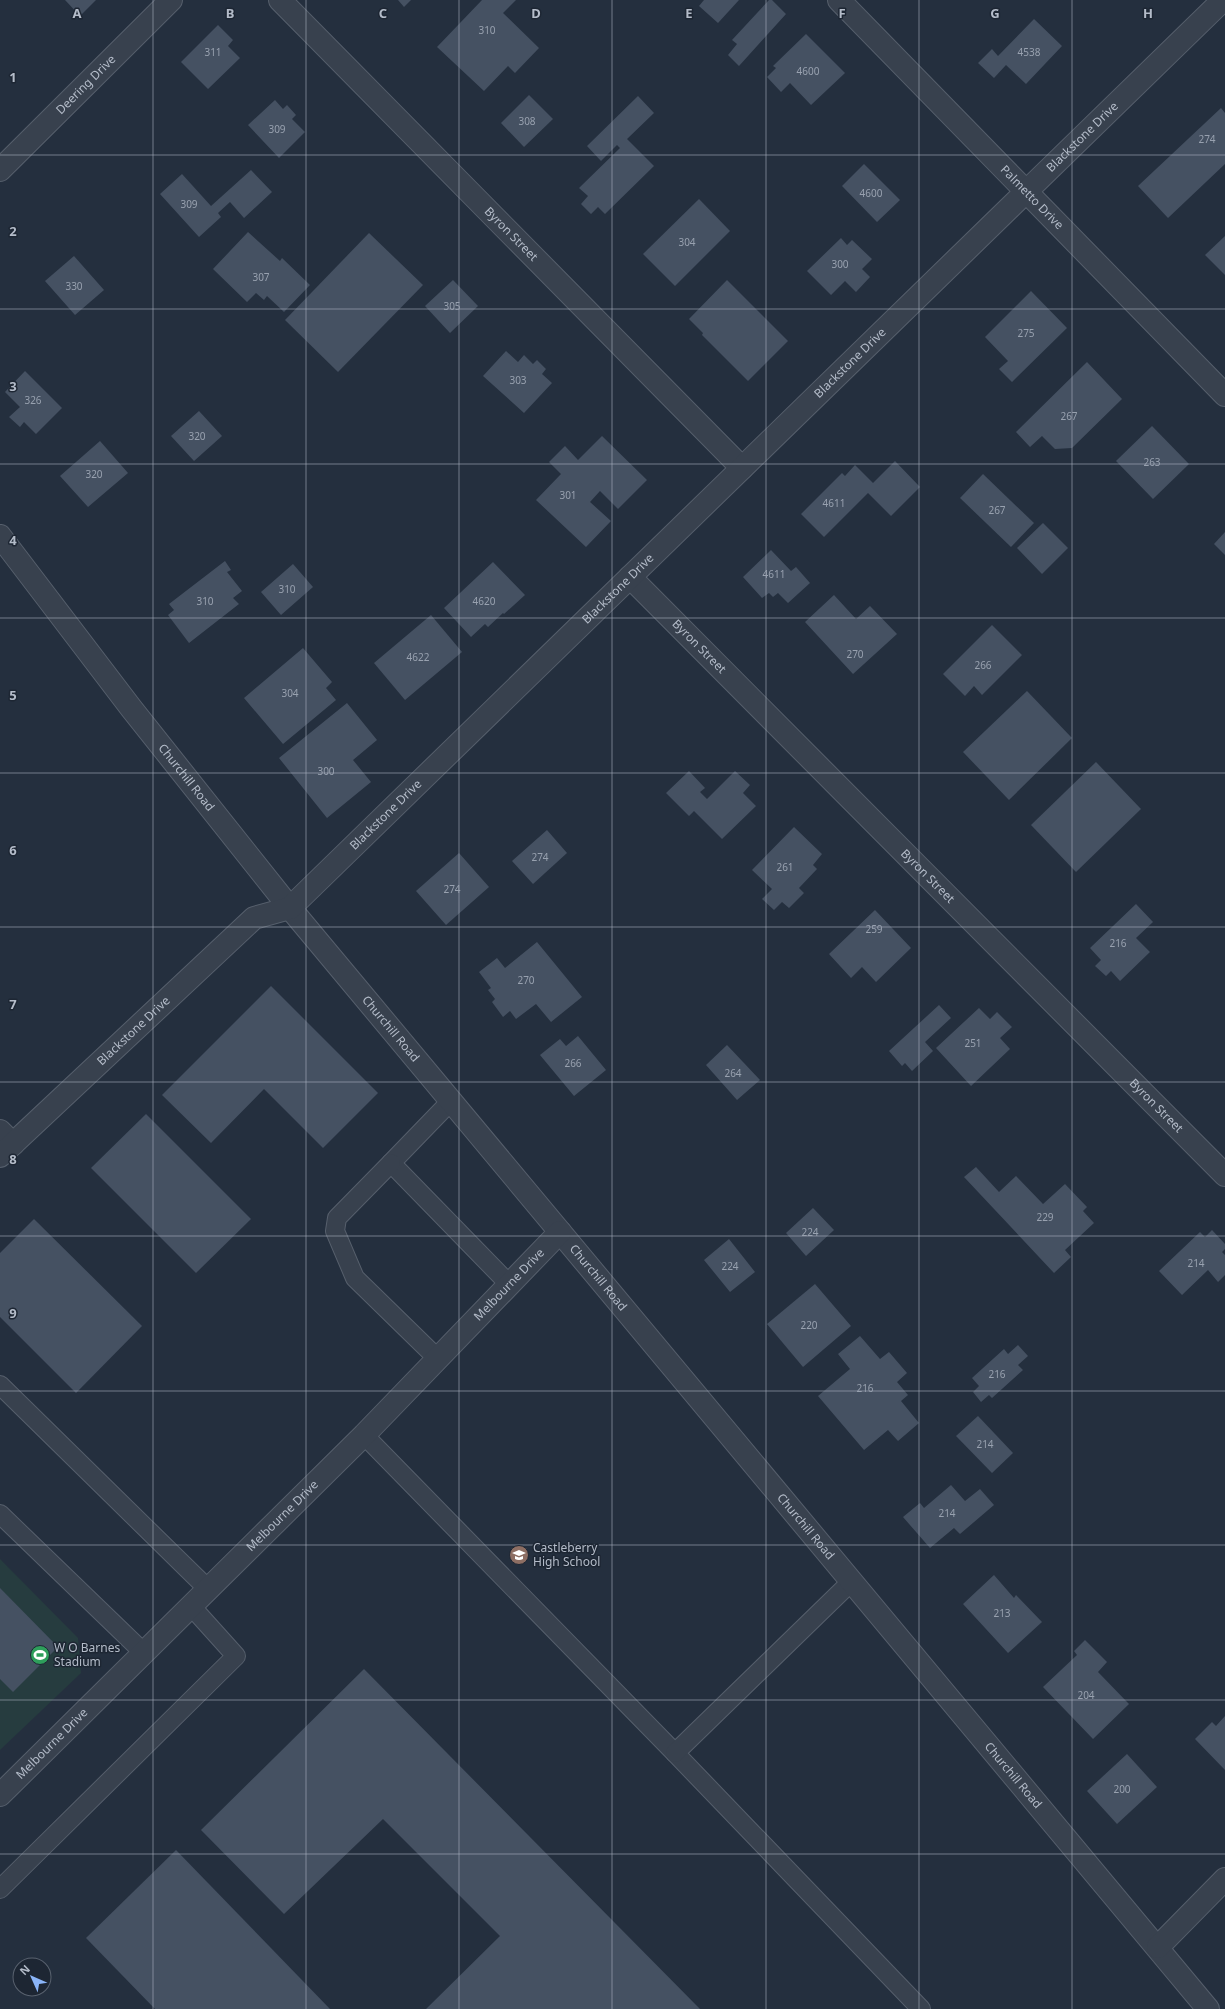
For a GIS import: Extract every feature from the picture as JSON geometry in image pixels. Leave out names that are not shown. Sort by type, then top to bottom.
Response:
[{"type":"street","name":"Deering Drive","points":[[0,170],[171,0]]},
{"type":"street","name":"Byron Street","points":[[280,0],[742,468]]},
{"type":"street","name":"Palmetto Drive","points":[[839,0],[1225,395]]},
{"type":"street","name":"Blackstone Drive","points":[[4,1144],[254,918],[290,908],[1222,0]]},
{"type":"street","name":"Churchill Road","points":[[0,536],[131,708],[290,908],[1158,1947],[1208,2009]]},
{"type":"street","name":"Byron Street","points":[[630,577],[1225,1176]]},
{"type":"street","name":"Melbourne Drive","points":[[0,1795],[364,1435],[560,1232]]},
{"type":"street","points":[[1158,1947],[1225,1879]]},
{"type":"lane","points":[[438,1359],[355,1278],[335,1231],[337,1218],[451,1101]]},
{"type":"lane","points":[[390,1163],[509,1284]]},
{"type":"lane","points":[[0,1385],[208,1589]]},
{"type":"lane","points":[[364,1435],[675,1753],[921,2009]]},
{"type":"lane","points":[[0,1514],[144,1653]]},
{"type":"lane","points":[[675,1753],[852,1581]]},
{"type":"lane","points":[[0,1889],[236,1656],[191,1606]]},
{"type":"green space","name":"W O Barnes Stadium","points":[[0,1559],[78,1638],[81,1673],[0,1750]]},
{"type":"building","points":[[65,0],[96,0],[80,16]]},
{"type":"building","points":[[398,0],[411,0],[404,7]]},
{"type":"building","points":[[482,0],[516,0],[503,13],[539,48],[515,73],[508,66],[484,91],[437,47]]},
{"type":"building","points":[[704,0],[739,0],[718,23],[699,6]]},
{"type":"building","points":[[769,0],[772,0],[786,14],[739,66],[728,55],[737,44],[732,40]]},
{"type":"building","points":[[1034,19],[1062,46],[1026,84],[1006,65],[994,78],[978,63],[992,49],[998,56]]},
{"type":"building","points":[[218,25],[233,40],[228,46],[240,58],[208,89],[181,62]]},
{"type":"building","points":[[806,34],[845,73],[811,105],[790,83],[781,92],[767,77],[776,68],[773,66]]},
{"type":"building","points":[[529,95],[553,119],[524,147],[501,123]]},
{"type":"building","points":[[638,96],[654,113],[627,139],[654,166],[605,214],[598,207],[591,214],[581,204],[588,196],[579,188],[620,148],[617,145],[601,161],[587,146]]},
{"type":"building","points":[[275,100],[283,109],[287,105],[296,115],[292,119],[305,132],[279,158],[248,125]]},
{"type":"building","points":[[1221,108],[1225,113],[1225,164],[1168,218],[1138,186]]},
{"type":"building","points":[[864,164],[900,200],[877,222],[842,186]]},
{"type":"building","points":[[251,170],[272,192],[244,218],[230,202],[218,213],[221,217],[199,237],[160,194],[182,174],[211,206]]},
{"type":"building","points":[[699,199],[730,231],[675,286],[643,254]]},
{"type":"building","points":[[248,232],[280,261],[282,258],[310,285],[284,312],[267,296],[264,300],[256,293],[247,302],[213,269]]},
{"type":"building","points":[[369,233],[423,285],[338,372],[285,320]]},
{"type":"building","points":[[1225,236],[1225,275],[1205,255]]},
{"type":"building","points":[[841,238],[847,245],[852,240],[872,259],[862,269],[870,277],[856,292],[845,281],[831,295],[807,271]]},
{"type":"building","points":[[74,256],[104,290],[75,315],[45,281]]},
{"type":"building","points":[[453,280],[478,306],[450,333],[425,306]]},
{"type":"building","points":[[727,280],[788,341],[748,381],[702,335],[703,333],[689,319]]},
{"type":"building","points":[[1031,291],[1067,328],[1012,382],[999,369],[1008,361],[985,337]]},
{"type":"building","points":[[506,351],[518,362],[524,355],[533,364],[537,360],[546,369],[542,374],[552,383],[524,413],[483,376]]},
{"type":"building","points":[[1087,362],[1122,399],[1072,448],[1055,449],[1042,436],[1030,447],[1016,432]]},
{"type":"building","points":[[25,371],[62,408],[36,434],[24,422],[20,427],[9,417],[20,407],[5,392]]},
{"type":"building","points":[[199,411],[222,436],[194,461],[171,436]]},
{"type":"building","points":[[1152,426],[1189,464],[1153,499],[1116,461]]},
{"type":"building","points":[[602,436],[647,480],[618,509],[600,491],[590,502],[611,521],[586,547],[536,500],[561,474],[549,462],[565,446],[578,460]]},
{"type":"building","points":[[100,441],[128,473],[88,507],[60,476]]},
{"type":"building","points":[[895,461],[920,487],[891,516],[868,493],[824,537],[801,514],[842,473],[845,476],[855,465],[873,483]]},
{"type":"building","points":[[983,474],[1034,523],[1011,547],[960,498]]},
{"type":"building","points":[[1043,523],[1068,548],[1042,574],[1017,548]]},
{"type":"building","points":[[1225,532],[1225,555],[1214,544]]},
{"type":"building","points":[[771,550],[791,571],[796,567],[810,583],[788,603],[778,593],[773,597],[769,593],[762,598],[743,577]]},
{"type":"building","points":[[225,561],[231,570],[227,572],[242,591],[233,598],[239,604],[189,643],[168,615],[174,610],[169,604]]},
{"type":"building","points":[[493,562],[525,595],[488,627],[485,624],[471,637],[444,608]]},
{"type":"building","points":[[293,564],[313,587],[281,615],[261,592]]},
{"type":"building","points":[[834,595],[856,619],[870,606],[897,634],[853,674],[805,622]]},
{"type":"building","points":[[431,615],[462,652],[405,700],[374,663]]},
{"type":"building","points":[[992,625],[1022,655],[982,695],[974,686],[965,696],[943,674]]},
{"type":"building","points":[[303,648],[332,682],[326,688],[336,700],[283,744],[244,698]]},
{"type":"building","points":[[1027,691],[1072,738],[1009,800],[963,752]]},
{"type":"building","points":[[347,703],[377,740],[353,760],[371,782],[327,818],[279,758]]},
{"type":"building","points":[[1096,762],[1141,809],[1076,872],[1031,825]]},
{"type":"building","points":[[689,771],[705,788],[700,792],[707,799],[735,771],[750,785],[743,793],[756,806],[722,839],[694,811],[689,816],[666,793]]},
{"type":"building","points":[[794,827],[822,854],[813,865],[817,869],[799,888],[804,893],[789,908],[782,902],[774,910],[762,899],[772,889],[752,870]]},
{"type":"building","points":[[547,830],[567,853],[533,884],[512,861]]},
{"type":"building","points":[[459,853],[489,887],[446,925],[416,891]]},
{"type":"building","points":[[1136,904],[1153,922],[1136,938],[1150,952],[1120,981],[1111,971],[1106,976],[1095,966],[1101,960],[1090,948]]},
{"type":"building","points":[[875,910],[911,948],[876,982],[862,967],[851,978],[829,954]]},
{"type":"building","points":[[537,942],[582,997],[551,1022],[536,1004],[516,1019],[510,1011],[503,1017],[492,1002],[495,999],[488,990],[491,988],[479,972],[497,958],[505,968]]},
{"type":"building","points":[[271,986],[378,1093],[323,1148],[264,1089],[211,1143],[162,1095]]},
{"type":"building","points":[[939,1005],[951,1018],[925,1042],[933,1051],[912,1071],[905,1063],[902,1066],[889,1051]]},
{"type":"building","points":[[979,1008],[990,1019],[997,1012],[1012,1027],[1000,1038],[1010,1049],[971,1086],[936,1048]]},
{"type":"building","points":[[578,1036],[606,1070],[574,1096],[540,1055],[560,1039],[566,1046]]},
{"type":"building","points":[[727,1045],[760,1080],[737,1100],[706,1065]]},
{"type":"building","points":[[146,1114],[251,1219],[196,1273],[91,1168]]},
{"type":"building","points":[[976,1167],[999,1192],[1016,1176],[1043,1204],[1065,1184],[1087,1207],[1083,1211],[1094,1223],[1065,1250],[1071,1257],[1054,1273],[964,1177]]},
{"type":"building","points":[[813,1208],[834,1230],[806,1256],[786,1233]]},
{"type":"building","points":[[34,1219],[142,1326],[76,1393],[0,1317],[0,1253]]},
{"type":"building","points":[[1212,1230],[1225,1244],[1225,1249],[1222,1252],[1225,1255],[1225,1275],[1218,1282],[1208,1270],[1182,1295],[1159,1271],[1200,1232],[1205,1237]]},
{"type":"building","points":[[729,1239],[755,1272],[730,1292],[704,1260]]},
{"type":"building","points":[[815,1284],[851,1326],[803,1367],[767,1324]]},
{"type":"building","points":[[860,1336],[880,1359],[889,1352],[907,1373],[897,1382],[908,1395],[901,1401],[919,1423],[898,1441],[888,1430],[864,1450],[818,1396],[850,1369],[838,1354]]},
{"type":"building","points":[[1018,1345],[1028,1356],[1018,1365],[1023,1370],[992,1398],[989,1395],[981,1402],[973,1392],[979,1386],[972,1378],[1004,1349],[1008,1354]]},
{"type":"building","points":[[978,1416],[1013,1453],[992,1473],[956,1436]]},
{"type":"building","points":[[951,1485],[965,1501],[980,1489],[994,1505],[960,1534],[954,1528],[930,1548],[903,1517],[920,1503],[924,1508]]},
{"type":"building","points":[[994,1575],[1014,1598],[1016,1595],[1042,1622],[1008,1653],[963,1604]]},
{"type":"building","points":[[0,1588],[58,1647],[13,1692],[0,1679]]},
{"type":"building","points":[[1085,1640],[1107,1662],[1098,1672],[1129,1704],[1093,1739],[1043,1687],[1077,1655],[1074,1651]]},
{"type":"building","points":[[364,1669],[700,2009],[426,2009],[500,1936],[383,1819],[284,1914],[201,1830]]},
{"type":"building","points":[[1225,1716],[1225,1770],[1195,1739],[1212,1722],[1216,1726]]},
{"type":"building","points":[[1127,1754],[1157,1787],[1117,1824],[1087,1791]]},
{"type":"building","points":[[176,1850],[330,2009],[155,2009],[86,1938]]},
{"type":"place","name":"Castleberry High School","points":[[519,1555]]},
{"type":"place","name":"W O Barnes Stadium","points":[[40,1655]]}]
